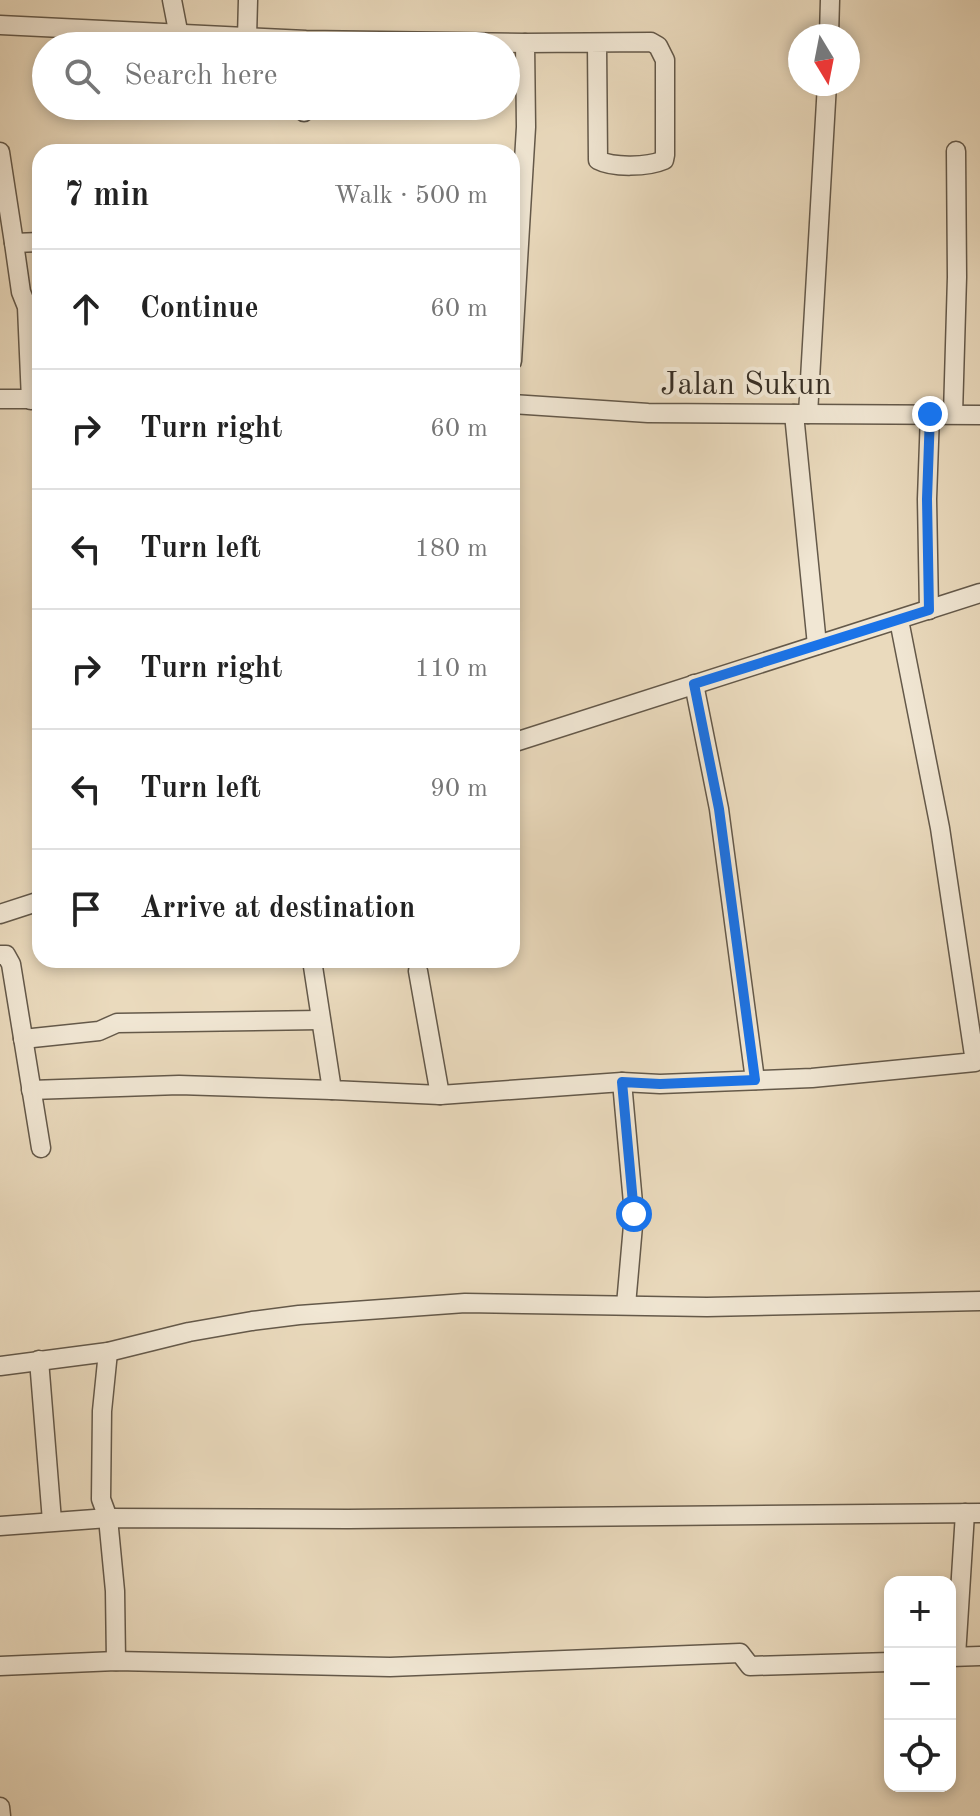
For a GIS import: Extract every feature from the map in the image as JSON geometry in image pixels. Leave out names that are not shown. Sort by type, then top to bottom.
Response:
[{"type":"street","points":[[172,0],[178,32]]},
{"type":"street","points":[[247,32],[248,0]]},
{"type":"street","points":[[829,24],[830,0]]},
{"type":"street","points":[[0,25],[135,32]]},
{"type":"street","points":[[520,43],[651,42],[662,52],[665,60],[665,155],[659,163],[607,164],[598,160],[597,44]]},
{"type":"street","points":[[520,227],[526,127],[525,43]]},
{"type":"street","points":[[817,645],[801,414],[826,96]]},
{"type":"street","points":[[953,414],[957,277],[956,151]]},
{"type":"street","points":[[0,152],[21,292],[27,307],[32,359]]},
{"type":"street","points":[[14,243],[32,242]]},
{"type":"street","points":[[0,399],[32,400]]},
{"type":"street","name":"Jalan Sukun","points":[[520,405],[648,413],[980,415]]},
{"type":"street","points":[[929,610],[926,531],[930,414]]},
{"type":"street","points":[[520,740],[980,593]]},
{"type":"street","points":[[31,1090],[179,1085],[440,1095],[622,1082],[660,1084],[812,1078],[978,1066],[940,828],[899,620]]},
{"type":"street","points":[[694,684],[719,809],[755,1080]]},
{"type":"street","points":[[0,905],[32,895]]},
{"type":"street","points":[[0,914],[32,904]]},
{"type":"street","points":[[0,955],[6,955],[11,964],[41,1148]]},
{"type":"street","points":[[313,968],[332,1090]]},
{"type":"street","points":[[418,971],[440,1095]]},
{"type":"street","points":[[23,1039],[99,1031],[117,1023],[320,1020]]},
{"type":"street","points":[[622,1082],[634,1214],[626,1305]]},
{"type":"street","points":[[0,1366],[108,1352],[189,1332],[299,1315],[465,1303],[707,1307],[980,1301]]},
{"type":"street","points":[[108,1352],[102,1411],[101,1499],[108,1518],[115,1591],[116,1654]]},
{"type":"street","points":[[39,1360],[52,1521]]},
{"type":"street","points":[[0,1526],[108,1518],[972,1513],[954,1648]]},
{"type":"street","points":[[0,1666],[116,1654],[390,1667],[740,1653],[750,1666],[884,1662]]},
{"type":"street","points":[[956,1656],[980,1656]]},
{"type":"street","points":[[0,1807],[1,1816]]},
{"type":"route","points":[[634,1214],[622,1082],[660,1084],[755,1080],[719,809],[694,684],[929,610],[926,563],[930,414]]}]
